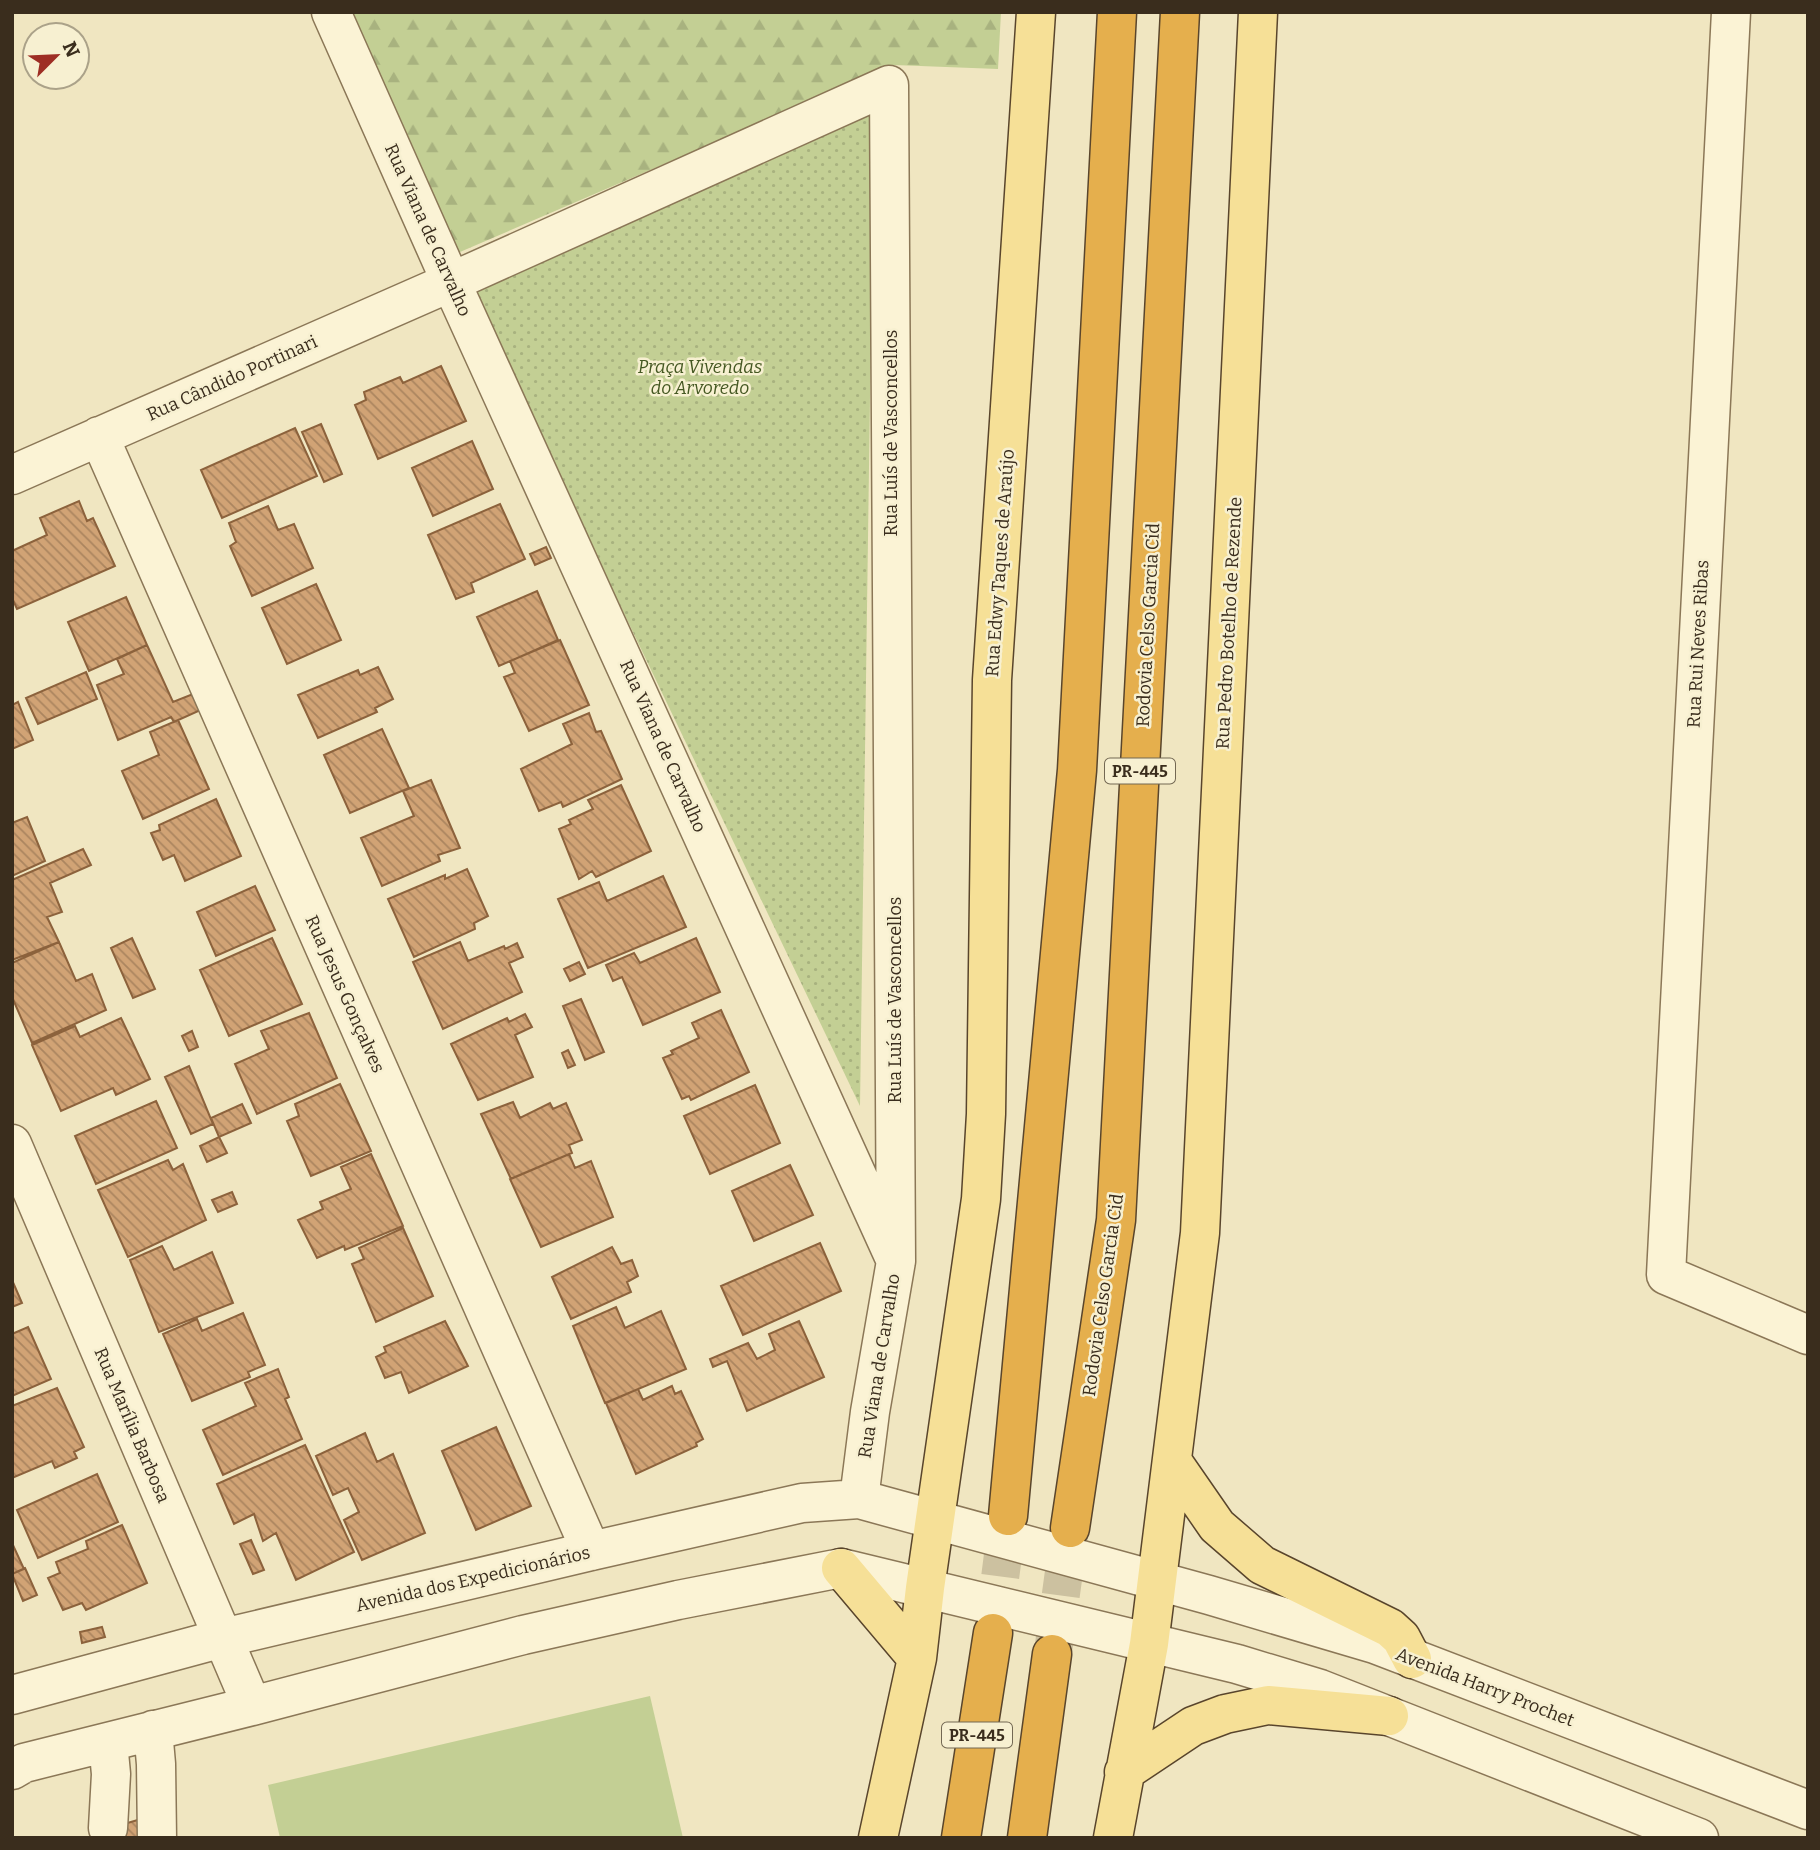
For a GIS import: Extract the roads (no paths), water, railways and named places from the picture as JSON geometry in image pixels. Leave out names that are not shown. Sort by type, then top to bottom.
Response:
[{"type":"highway","points":[[1008,1516],[1077,769],[1117,12]]},
{"type":"highway","name":"Rodovia Celso Garcia Cid","points":[[1070,1528],[1116,1220],[1180,12]]},
{"type":"highway","name":"PR-445","points":[[961,1838],[993,1633]]},
{"type":"highway","points":[[1027,1838],[1052,1654]]},
{"type":"main road","name":"Rua Edwy Taques de Araújo","points":[[936,1520],[981,1199],[986,1114],[992,680],[1035,12]]},
{"type":"main road","name":"Rua Pedro Botelho de Rezende","points":[[1172,1461],[1200,1233],[1258,12]]},
{"type":"main road","points":[[1113,1838],[1149,1644],[1172,1461]]},
{"type":"main road","points":[[1172,1461],[1217,1526],[1262,1565],[1390,1629],[1401,1639],[1412,1659]]},
{"type":"main road","points":[[880,1828],[917,1658],[936,1520]]},
{"type":"main road","points":[[841,1568],[917,1658]]},
{"type":"main road","points":[[1124,1772],[1193,1726],[1226,1714],[1268,1705],[1389,1716]]},
{"type":"street","name":"Rua Viana de Carvalho","points":[[331,12],[451,282],[897,1261],[870,1412],[859,1499]]},
{"type":"street","name":"Rua Rui Neves Ribas","points":[[1731,12],[1666,1275],[1808,1335]]},
{"type":"street","name":"Rua Luís de Vasconcellos","points":[[451,282],[889,85],[897,1261]]},
{"type":"street","name":"Rua Cândido Portinari","points":[[12,475],[451,282]]},
{"type":"street","name":"Rua Jesus Gonçalves","points":[[99,436],[591,1551]]},
{"type":"street","name":"Rua Marília Barbosa","points":[[12,1144],[252,1706]]},
{"type":"street","name":"Avenida dos Expedicionários","points":[[12,1695],[223,1638],[802,1503],[859,1499],[936,1520]]},
{"type":"street","name":"Avenida Harry Prochet","points":[[936,1520],[1375,1644],[1808,1810]]},
{"type":"street","points":[[12,1770],[23,1763],[523,1635],[678,1600],[841,1568],[1237,1664],[1320,1689],[1699,1838]]},
{"type":"street","points":[[1389,1716],[1412,1659]]},
{"type":"street","points":[[153,1730],[157,1838]]},
{"type":"street","points":[[108,1742],[111,1774],[108,1828]]},
{"type":"tunnel","points":[[993,1633],[1008,1516]]},
{"type":"tunnel","points":[[1053,1652],[1070,1528]]},
{"type":"park label","name":"Praça Vivendas do Arvoredo","points":[[700,377]]}]
